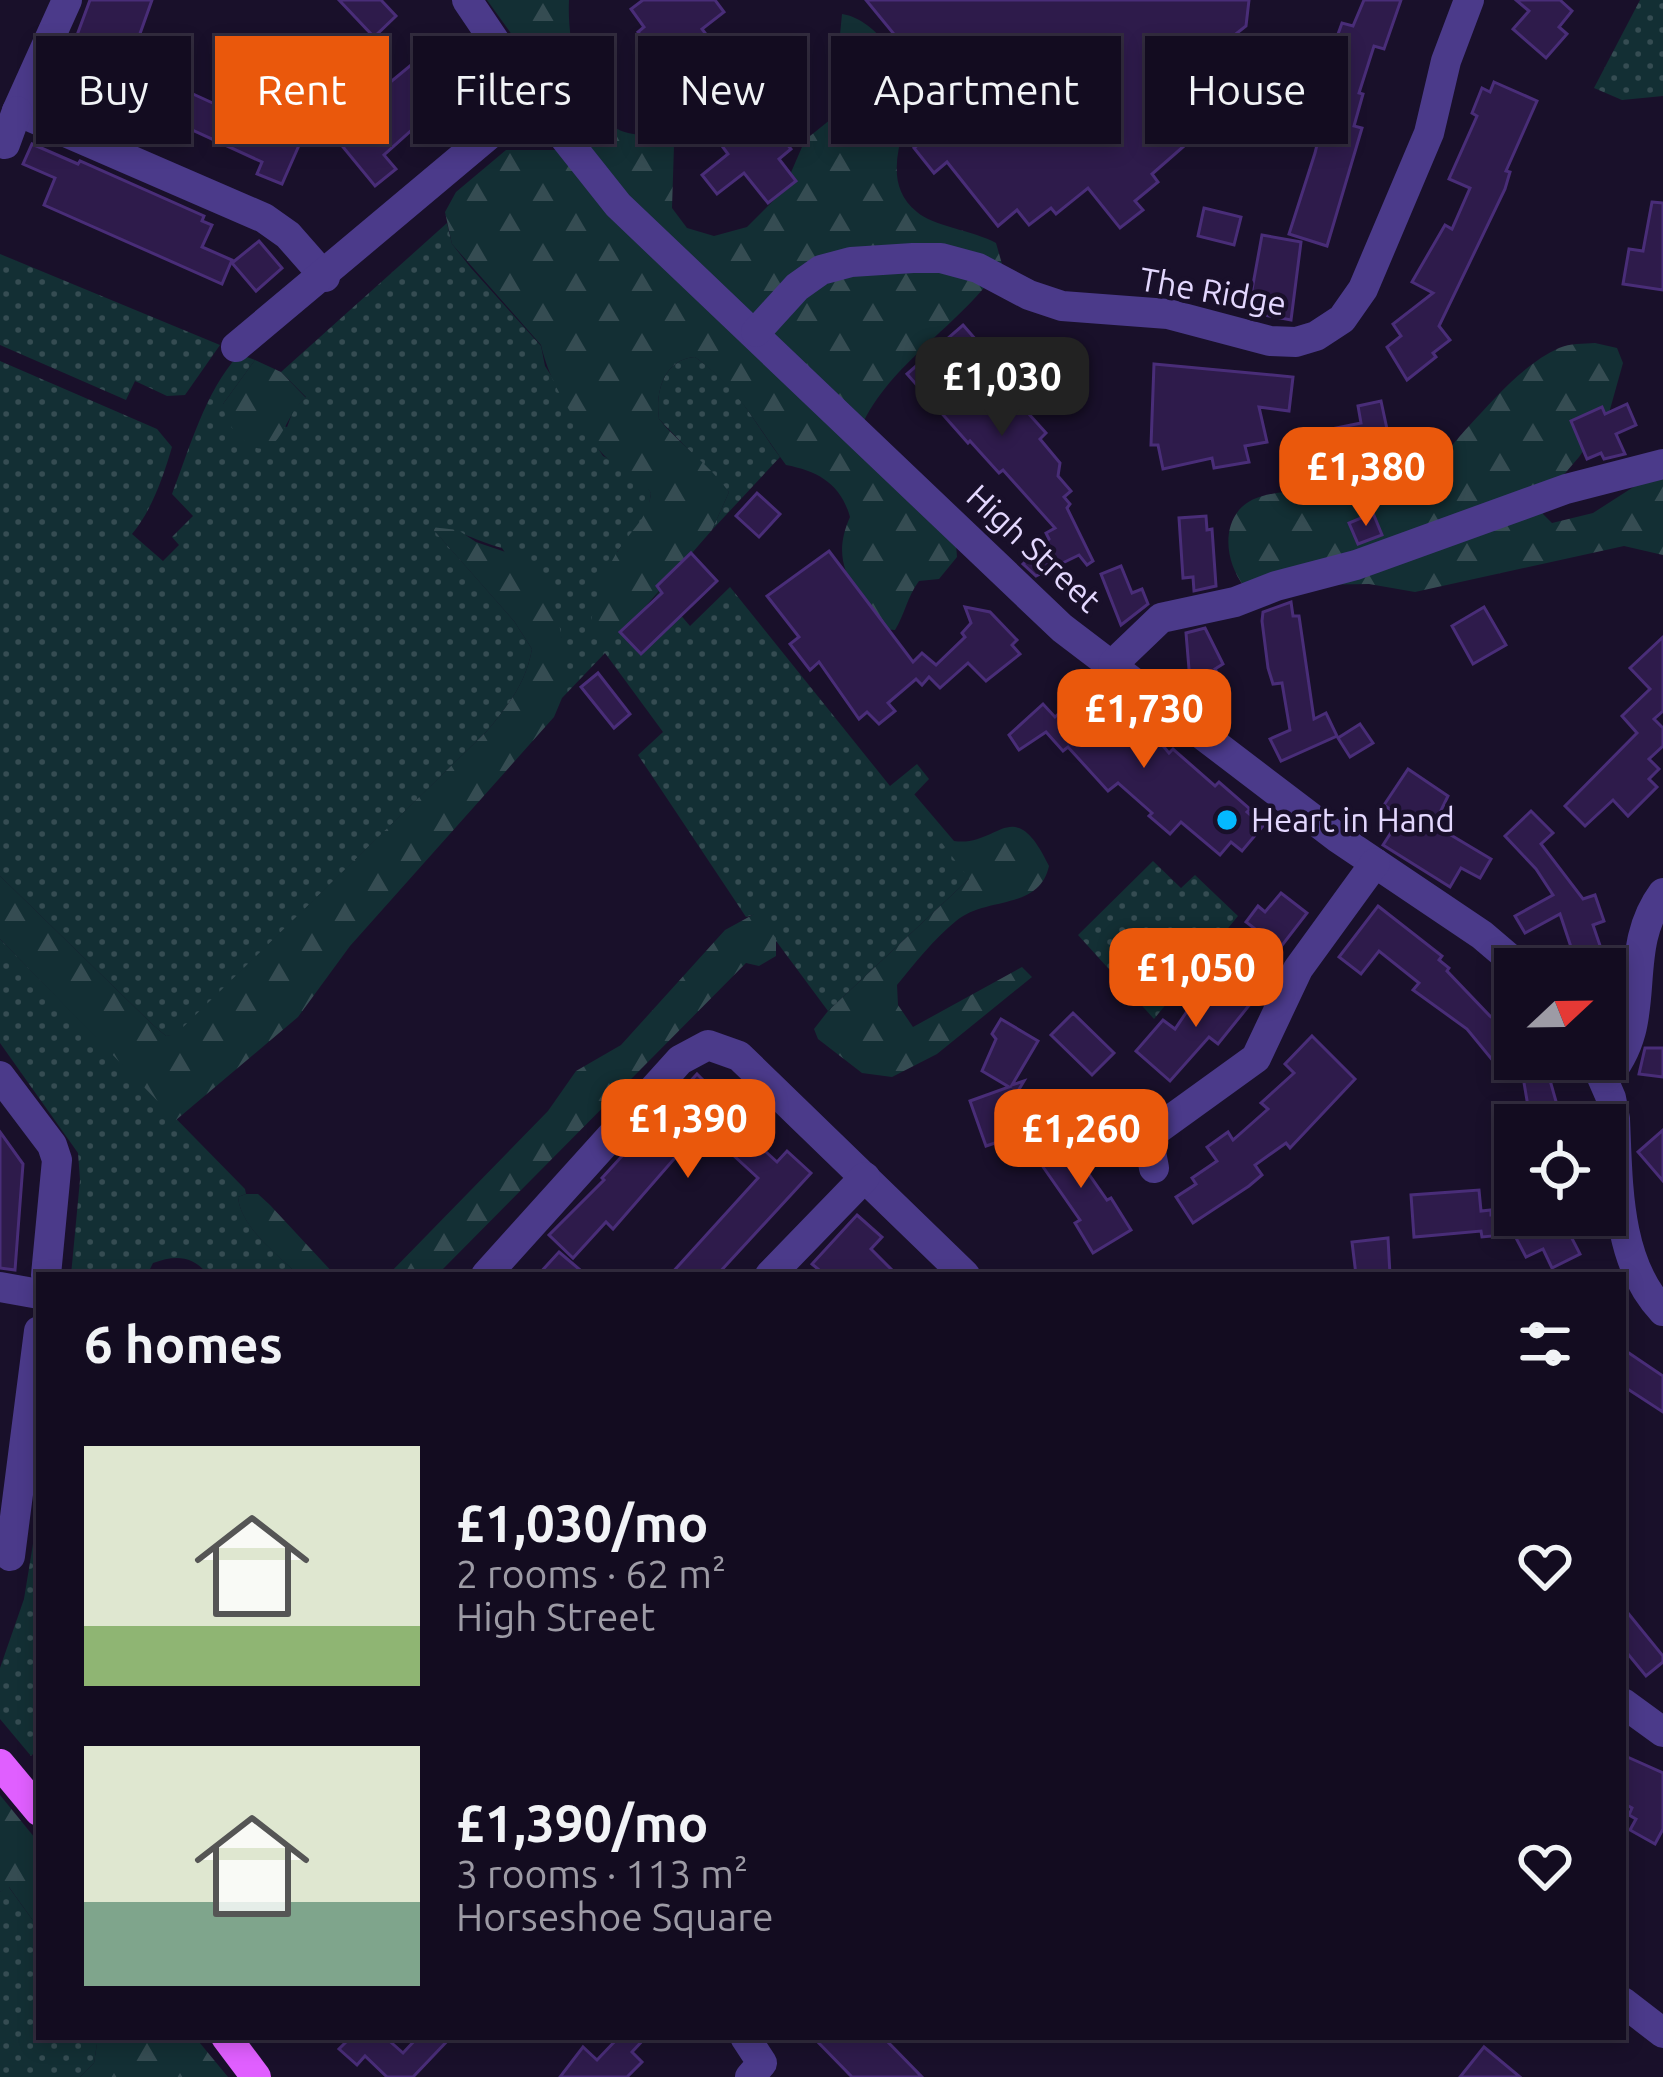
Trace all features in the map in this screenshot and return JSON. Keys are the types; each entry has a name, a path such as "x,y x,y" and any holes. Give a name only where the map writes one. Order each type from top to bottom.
{"main road":[{"path":"0,1764 36,1807"},
{"path":"228,2040 256,2077"}],"street":[{"path":"5,144 67,0"},
{"name":"High Street","path":"467,0 491,36"},
{"name":"The Ridge","path":"756,332 797,287 821,270 851,262 913,258 978,268 1062,306 1168,314 1270,341 1296,342 1316,336 1342,319 1363,289 1430,133 1446,61 1468,0"},
{"path":"17,111 264,218 288,235 325,277"},
{"path":"236,347 480,144"},
{"name":"High Street","path":"570,144 618,205 684,271 756,332 1062,628 1375,863 1498,948"},
{"path":"1113,664 1161,618 1234,602 1356,565 1566,489 1663,464"},
{"path":"1154,1168 1136,1129 1256,1058 1289,983 1375,863"},
{"path":"1626,1051 1632,1035 1642,928 1663,893"},
{"path":"489,1272 680,1060 708,1045 739,1056 962,1272"},
{"path":"0,1076 52,1145 57,1160 46,1272"},
{"path":"1603,1080 1615,1119 1629,1274 1663,1311"},
{"path":"773,1272 865,1177"},
{"path":"0,1288 36,1294"},
{"path":"10,1556 36,1354"},
{"path":"1626,1705 1663,1732"},
{"path":"1626,1988 1663,2033"}],"green space":[{"path":"487,0 569,0 571,36 513,36"},
{"path":"1640,0 1663,0 1663,96 1622,100 1594,88"},
{"path":"842,14 856,18 879,36 840,36"},
{"path":"831,119 831,144 901,144 898,181 917,212 996,243 1002,264 886,387 858,435 956,544 957,557 939,579 919,581 895,630 883,629 848,577 842,550 850,517 841,496 818,475 786,465 735,394 695,357 669,370 659,398 659,419 729,492 712,530 619,637 609,642 589,638 603,580 643,516 651,493 591,441 557,388 541,345 452,244 445,212 456,192 506,150 558,150 562,144 614,144 614,127 638,135 638,144 674,145 672,208 687,228 714,236 747,227 783,191 807,138"},
{"path":"447,223 452,244 541,346 545,366 603,456 639,474 651,493 648,512 617,552 646,608 660,591 690,626 730,587 890,786 917,764 929,779 910,799 970,878 828,1011 756,914 746,917 638,755 663,732 605,653 562,698 562,638 502,548 450,530 433,529 514,621 532,649 521,683 487,731 176,1035 166,1036 152,1024 0,876 0,361 157,429 172,447 151,504 132,534 163,561 179,545 172,537 193,516 172,494 192,439 207,403 239,354 255,360 223,404 287,427 294,408 306,397 281,372"},
{"path":"0,254 220,345 185,395 167,396 135,381 126,400 0,345"},
{"path":"1595,343 1617,348 1623,363 1609,413 1555,485 1543,514 1552,523 1593,513 1663,468 1663,555 1624,546 1415,592 1369,584 1244,586 1238,578 1229,549 1230,528 1239,510 1252,500 1293,491 1367,490 1409,482 1434,464 1499,393 1534,363 1563,346"},
{"path":"695,357 733,392 780,457 712,530 729,492 659,419 659,398 669,370"},
{"path":"255,360 281,372 306,398 272,445 264,449 237,434 223,404"},
{"path":"431,527 458,530 476,542 532,561 550,582 562,638 562,698 554,717 350,946 298,1017 176,1120 0,939 0,876 152,1024 166,1036 176,1034 487,731 521,683 532,649 514,621"},
{"path":"914,794 954,841 1015,827 1025,831 1049,866 1043,880 1023,897 968,913 948,928 897,985 898,1005 913,1027 1022,967 1032,977 937,1054 892,1077 862,1073 818,1039 814,1029 969,879 909,799"},
{"path":"1153,861 1181,888 1195,875 1238,916 1154,1019 1078,935"},
{"path":"756,913 776,938 776,956 759,966 746,963 440,1272 391,1272 548,1111 576,1071 621,1045 725,930"},
{"path":"0,939 245,1189 246,1194 238,1197 246,1219 295,1272 205,1272 190,1260 176,1258 153,1263 148,1272 71,1272 78,1153 0,1043"},
{"path":"258,1194 332,1272 295,1272 261,1240 238,1197"},
{"path":"36,1525 36,1751 31,1756 0,1719 0,1668 24,1599"},
{"path":"0,1795 36,1839 36,1925 9,1887 0,1892"},
{"path":"8,1886 36,1925 36,2040 98,2040 94,2063 80,2077 0,2077 0,1892"},
{"path":"98,2040 197,2040 228,2077 80,2077 94,2063"}],"building":[{"path":"90,0 152,0 139,36 77,36"},
{"path":"339,0 381,0 396,16 373,36"},
{"path":"643,0 715,0 724,12 702,29 707,36 641,36 638,32 644,27 631,9"},
{"path":"866,0 1249,0 1246,26 1233,36 1145,36 1145,144 1186,144 1152,174 1158,182 1135,201 1143,210 1120,228 1088,188 1056,214 1051,208 1029,225 1017,210 998,226 947,162 934,173 914,148 919,144 1121,144 1121,36 896,36"},
{"path":"1364,0 1401,0 1384,49 1374,46 1359,93 1363,94 1354,126 1362,128 1327,246 1289,234 1317,144 1348,144 1348,36 1337,36 1342,23 1353,26"},
{"path":"1516,0 1560,0 1572,11 1559,27 1567,34 1546,58 1513,29 1529,11"},
{"path":"413,63 413,129 384,155 396,169 375,186 343,147 389,144 389,83"},
{"path":"1494,82 1537,101 1506,171 1510,172 1505,189 1439,326 1450,340 1407,380 1387,347 1401,336 1393,324 1433,293 1412,282 1445,225 1452,229 1470,188 1449,179 1477,116 1472,113 1482,88 1490,92"},
{"path":"191,93 215,104 215,141 192,130"},
{"path":"32,144 204,216 202,221 212,225 202,247 232,260 222,284 44,205 55,178 23,164"},
{"path":"223,144 300,144 282,184 257,174 262,162"},
{"path":"721,144 787,144 791,149 779,159 796,181 768,203 744,173 717,194 702,175 728,154"},
{"path":"1652,202 1663,203 1663,290 1623,284 1629,249 1643,251"},
{"path":"1204,208 1241,217 1234,245 1198,236"},
{"path":"1262,235 1301,242 1291,320 1248,312"},
{"path":"259,241 282,268 256,291 232,263"},
{"path":"963,325 990,356 978,367 1013,407 1018,402 1046,433 1040,439 1060,463 1058,476 1071,491 1064,497 1093,561 1087,565 1079,555 1036,576 1023,564 1055,528 1003,470 999,473 968,443 907,374"},
{"path":"1154,364 1293,377 1289,411 1259,407 1267,442 1245,446 1249,462 1214,468 1212,458 1163,469 1158,445 1151,445"},
{"path":"1381,401 1393,457 1330,470 1322,431 1361,423 1358,406"},
{"path":"1627,404 1636,425 1616,434 1625,454 1604,459 1601,453 1587,459 1571,421 1602,407 1605,414"},
{"path":"757,493 780,514 759,537 736,516"},
{"path":"1373,513 1382,535 1358,544 1349,523"},
{"path":"1206,516 1207,530 1212,529 1216,586 1194,591 1193,577 1183,578 1179,518"},
{"path":"829,551 913,662 922,653 936,665 965,637 962,633 971,623 965,607 990,612 1017,640 1012,645 1020,654 986,681 968,663 940,688 929,677 922,685 916,679 888,703 895,711 879,724 867,712 859,719 819,662 810,670 790,644 799,637 767,596"},
{"path":"691,553 717,581 641,654 620,632 662,593 657,586"},
{"path":"1121,566 1132,593 1142,589 1148,604 1121,625 1101,574"},
{"path":"1291,602 1293,616 1299,616 1314,719 1326,713 1337,736 1281,761 1270,739 1290,730 1282,683 1273,684 1268,668 1262,621 1263,612"},
{"path":"1484,607 1506,645 1473,664 1452,626"},
{"path":"1205,628 1223,664 1215,669 1219,676 1198,687 1189,669 1186,633"},
{"path":"1663,637 1663,711 1654,719 1663,728 1663,746 1649,759 1659,769 1649,779 1657,787 1628,816 1613,800 1585,826 1565,806 1637,733 1622,716 1650,689 1630,668"},
{"path":"598,673 630,714 614,728 581,687"},
{"path":"1089,686 1136,738 1148,728 1169,753 1173,749 1250,809 1247,812 1263,826 1242,851 1231,842 1220,855 1181,822 1170,834 1118,783 1108,791 1068,747 1063,751 1046,732 1019,750 1009,735 1043,704 1055,717"},
{"path":"1360,724 1373,743 1350,757 1338,738"},
{"path":"1408,769 1448,796 1434,825 1491,859 1480,878 1461,868 1450,887 1383,845 1401,817 1384,805"},
{"path":"1531,811 1553,833 1541,844 1583,899 1595,895 1604,921 1593,925 1601,948 1571,948 1560,914 1525,933 1515,916 1553,895 1505,836"},
{"path":"1281,893 1307,913 1280,948 1246,922 1258,906 1265,912"},
{"path":"1378,906 1442,956 1439,960 1447,971 1494,1019 1494,1062 1467,1029 1413,990 1419,983 1379,951 1361,974 1339,957"},
{"path":"1242,979 1259,993 1218,1044 1209,1037 1170,1081 1136,1051 1163,1020 1175,1029 1194,1001 1205,1010 1226,984 1233,990"},
{"path":"1073,1013 1114,1053 1092,1075 1051,1035"},
{"path":"1001,1019 1038,1041 1012,1085 1024,1081 1012,1101 1025,1138 997,1149 995,1143 986,1146 970,1101 1009,1087 982,1071"},
{"path":"1312,1036 1355,1079 1290,1148 1286,1143 1255,1165 1262,1175 1193,1223 1176,1197 1196,1184 1192,1178 1217,1161 1207,1147 1228,1132 1233,1140 1268,1109 1261,1103 1294,1073 1285,1064"},
{"path":"1645,1048 1663,1048 1663,1077 1639,1074"},
{"path":"697,1074 725,1102 718,1108 777,1162 787,1151 811,1173 720,1272 673,1272 758,1178 708,1132 693,1149 687,1144 613,1229 606,1222 573,1258 549,1235"},
{"path":"1524,1080 1550,1080 1557,1104 1528,1104"},
{"path":"1071,1126 1082,1143 1072,1150 1131,1230 1093,1253 1075,1223 1080,1220 1032,1151"},
{"path":"1663,1130 1663,1181 1638,1152"},
{"path":"0,1132 23,1164 15,1270 0,1268"},
{"path":"1479,1190 1481,1211 1491,1210 1494,1215 1494,1236 1482,1237 1481,1231 1414,1237 1411,1195"},
{"path":"857,1215 882,1237 871,1249 894,1272 821,1272 812,1264"},
{"path":"1515,1236 1571,1236 1580,1254 1552,1268 1543,1249 1526,1257"},
{"path":"1388,1238 1390,1272 1356,1272 1352,1242"},
{"path":"559,1252 582,1272 541,1272"},
{"path":"1626,1351 1663,1376 1663,1412 1626,1388"},
{"path":"1626,1611 1663,1656 1663,1662 1646,1676 1626,1652"},
{"path":"1626,1756 1663,1773 1663,1829 1655,1844 1630,1830 1636,1819 1629,1815 1632,1808 1626,1805"},
{"path":"348,2040 388,2040 403,2053 415,2040 448,2040 413,2077 387,2077 365,2056 357,2065 339,2049"},
{"path":"616,2040 643,2040 632,2052 642,2062 627,2077 560,2077 583,2047 597,2060"},
{"path":"816,2040 886,2040 922,2077 852,2077"},
{"path":"1484,2047 1520,2077 1460,2077"}],"place":[{"name":"Heart in Hand","path":"1227,820"}]}
